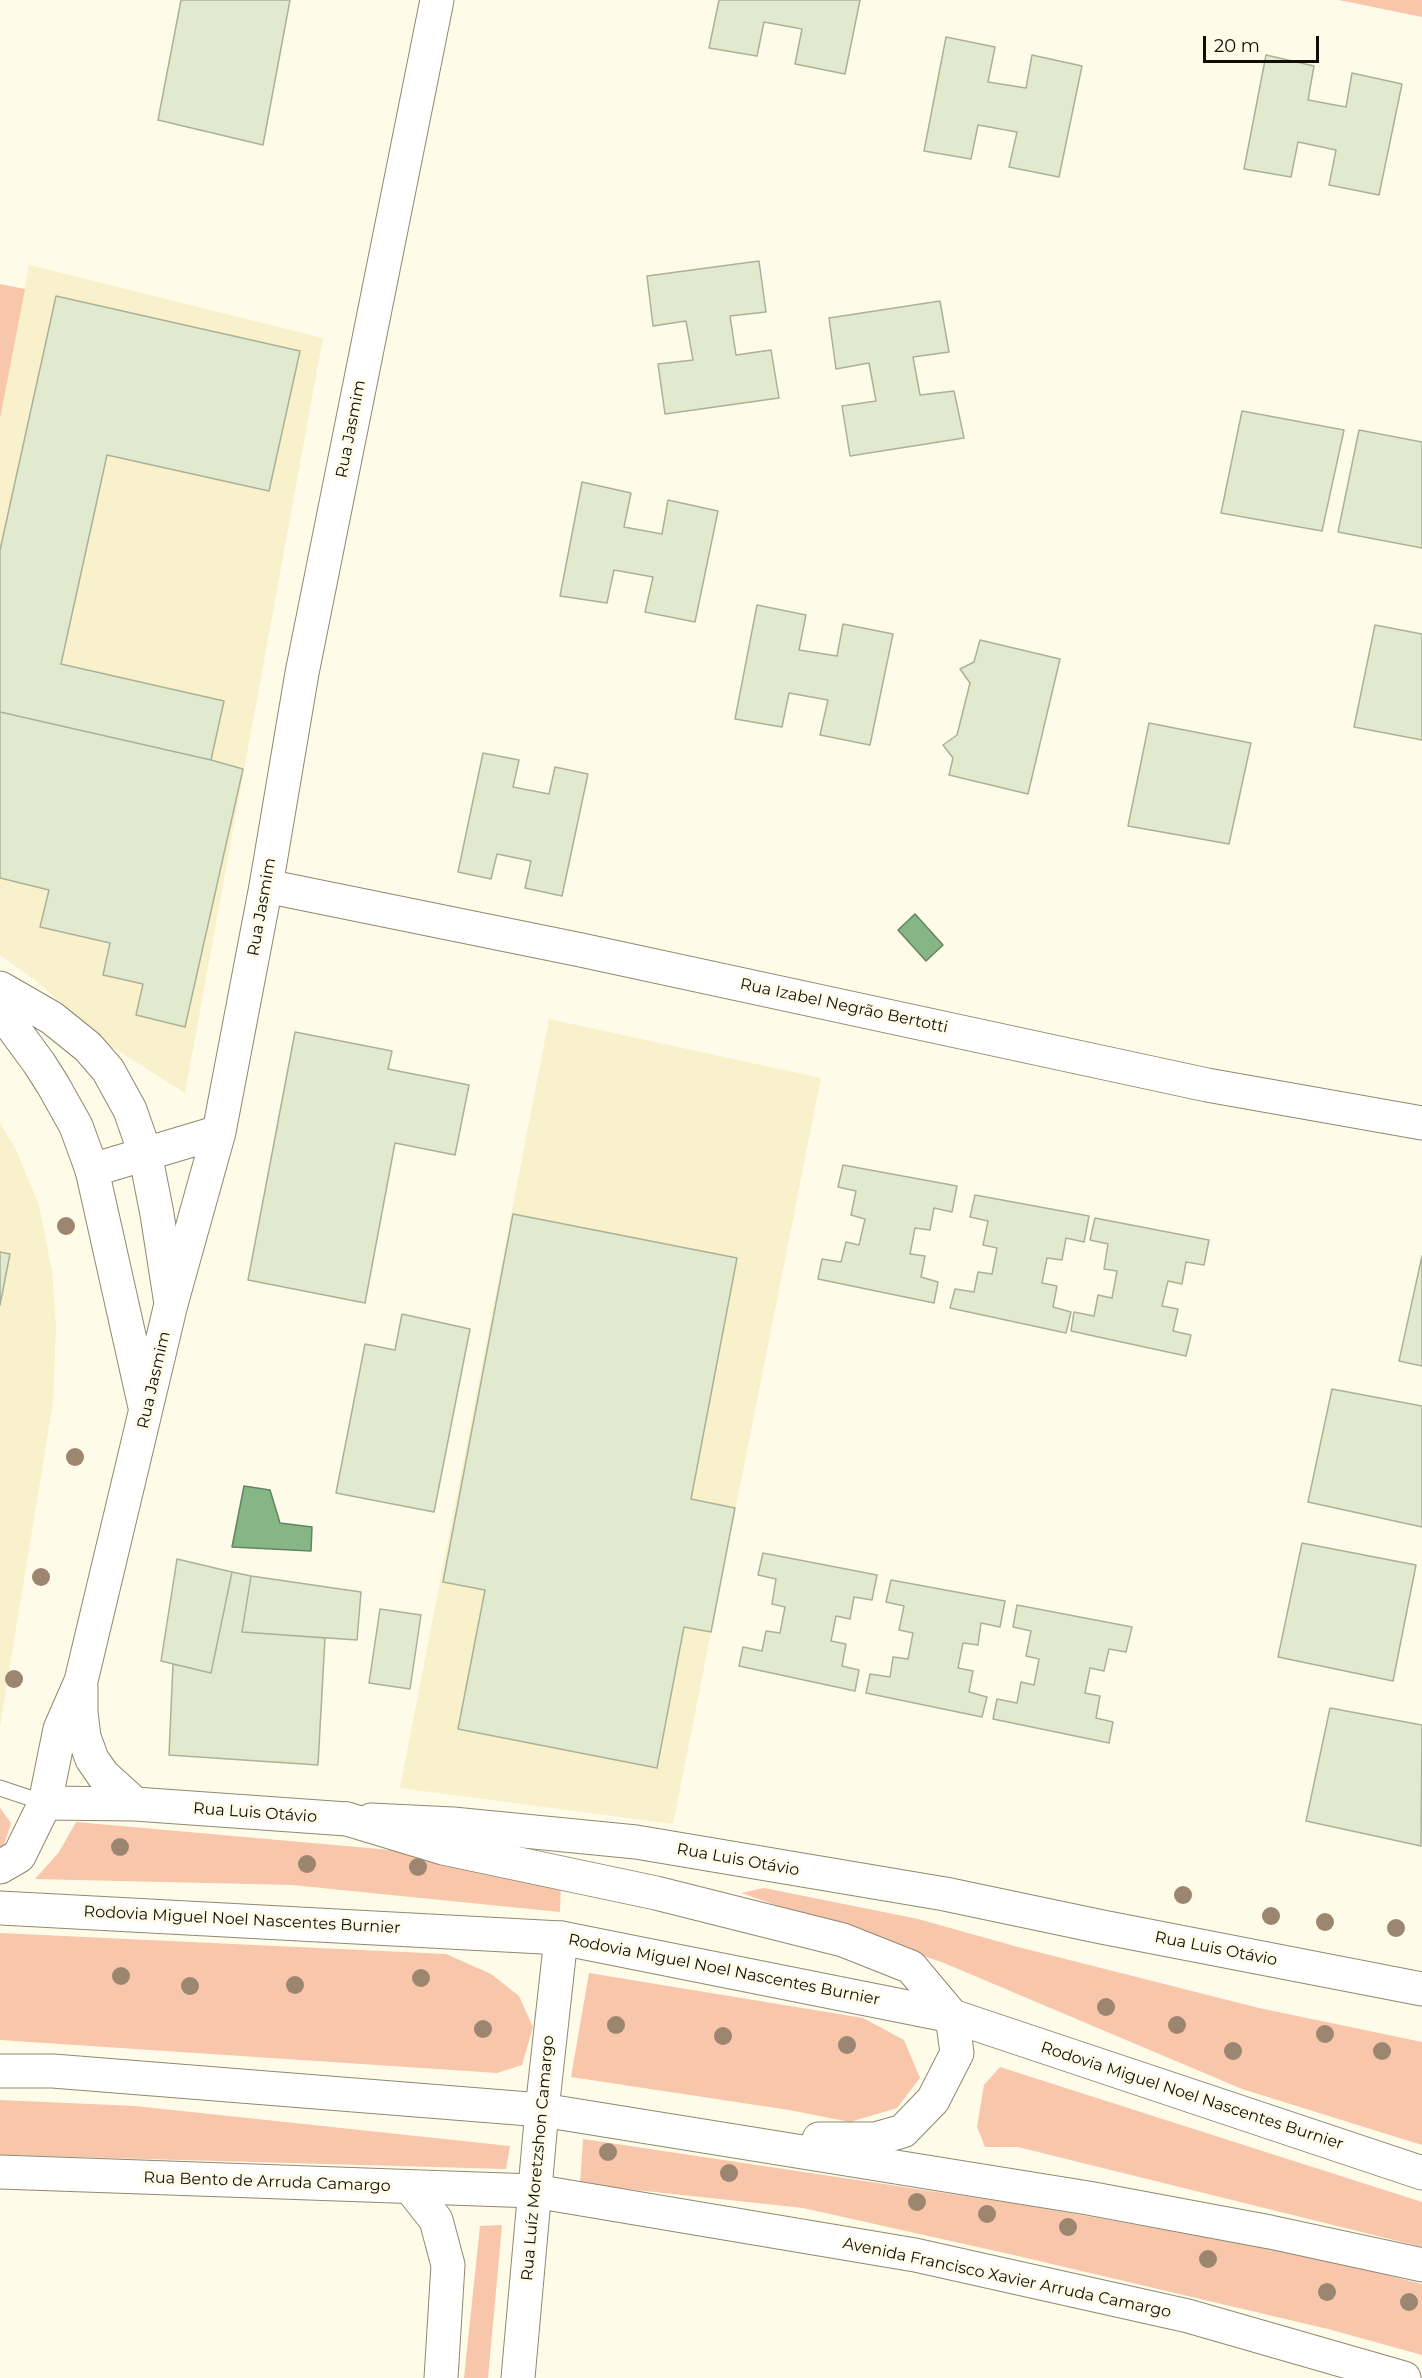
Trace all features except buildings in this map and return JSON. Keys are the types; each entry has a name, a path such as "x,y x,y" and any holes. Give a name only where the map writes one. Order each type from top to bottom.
{"main road":[{"name":"Rua Jasmim","path":"0,1868 19,1856 45,1803 60,1729 81,1681 147,1414 171,1304 219,1132 266,886 302,673 437,0"},
{"name":"Rua Izabel Negrão Bertotti","path":"266,886 616,958 1207,1085 1422,1123"},
{"path":"0,988 52,1018 88,1047 108,1070 130,1110 145,1153 158,1214 171,1304"},
{"path":"0,1010 39,1063 76,1126 92,1170 147,1414"},
{"path":"92,1170 219,1132"},
{"path":"81,1681 83,1729 92,1759 103,1775 135,1804"},
{"name":"Rua Luis Otávio","path":"45,1803 135,1804 453,1824 636,1842 945,1893 1102,1927 1422,1989"},
{"path":"347,1819 443,1848 656,1893 843,1940 911,1967 952,2016 957,2053 933,2100 903,2131 875,2139 682,2133"},
{"name":"Rodovia Miguel Noel Nascentes Burnier","path":"0,1908 561,1938 952,2016 1422,2173"},
{"name":"Rua Luíz Moretzshon Camargo","path":"518,2378 534,2191 561,1938"},
{"path":"0,2071 53,2071 542,2110 1088,2198 1270,2232 1422,2265"},
{"name":"Rua Bento de Arruda Camargo","path":"0,2172 534,2191"},
{"path":"410,2187 436,2220 448,2265 441,2378"},
{"name":"Avenida Francisco Xavier Arruda Camargo","path":"534,2191 915,2255 1188,2316 1404,2378"}],"lane":[{"path":"0,1788 45,1803"}],"shaded area":[{"path":"1339,0 1422,0 1422,17"},
{"path":"29,265 323,338 185,1093 109,1045 35,980 0,955 0,419"},
{"path":"0,284 25,289 0,419"},
{"path":"915,914 943,945 926,961 898,930"},
{"path":"549,1019 821,1078 673,1824 400,1788"},
{"path":"0,1123 16,1150 39,1205 52,1271 56,1327 53,1402 0,1727"},
{"path":"244,1486 270,1490 280,1523 312,1527 311,1551 232,1547"},
{"path":"0,1808 11,1823 3,1848 0,1849"},
{"path":"76,1822 413,1852 561,1883 560,1912 292,1885 35,1879 59,1852"},
{"path":"764,1888 918,1919 1018,1947 1259,2008 1422,2042 1422,2145 1242,2089 944,1963 741,1893"},
{"path":"0,1933 446,1954 491,1974 519,1996 533,2027 522,2065 497,2073 0,2040"},
{"path":"589,1973 863,2018 904,2040 920,2078 897,2108 850,2122 789,2110 571,2077"},
{"path":"1000,2067 1422,2202 1422,2247 1018,2147 985,2147 977,2127 984,2085"},
{"path":"0,2100 135,2106 510,2146 506,2169 0,2155"},
{"path":"583,2139 1031,2206 1316,2257 1422,2284 1422,2355 1328,2329 803,2208 580,2184"},
{"path":"502,2225 488,2378 464,2378 480,2226"}]}
